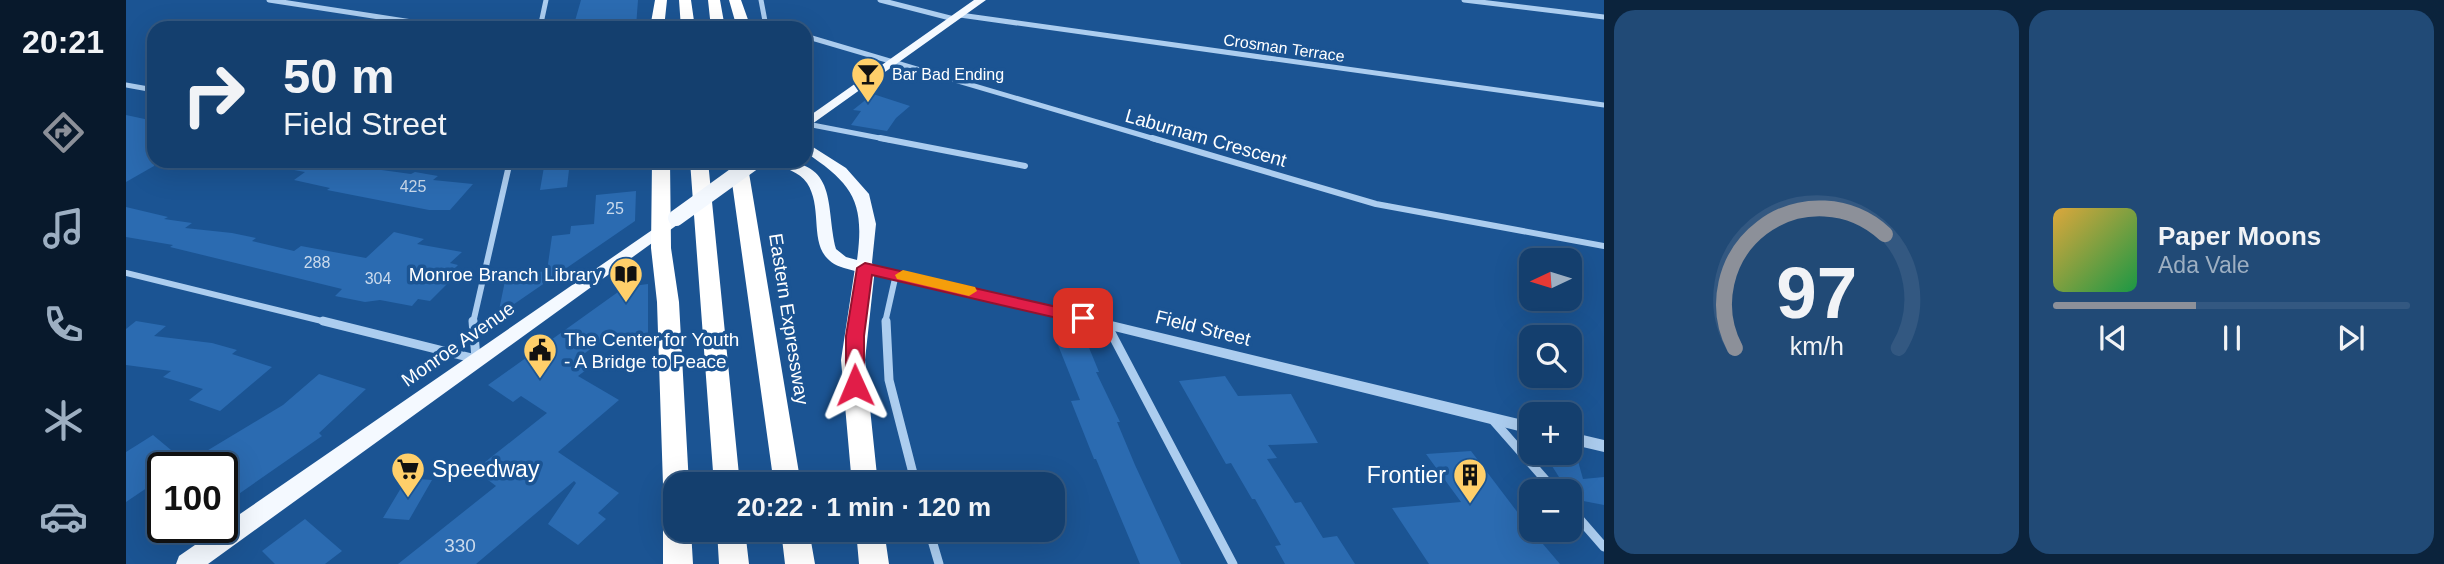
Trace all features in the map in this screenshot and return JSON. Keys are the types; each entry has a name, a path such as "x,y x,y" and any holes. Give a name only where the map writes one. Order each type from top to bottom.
{"highway":[{"path":"658,21 661,0"},
{"path":"685,0 687,21"},
{"path":"714,0 717,21"},
{"path":"736,0 742,21"},
{"path":"662,168 669,223 662,259 670,323 676,472"},
{"path":"700,168 726,472"},
{"name":"Eastern Expressway","path":"739,168 786,472"},
{"path":"864,472 853,360 865,268"},
{"path":"677,542 678,564"},
{"path":"732,542 734,564"},
{"path":"797,542 800,564"},
{"path":"871,542 873,564"}],"main road":[{"path":"812,120 981,0"},
{"path":"802,168 817,186 829,252 840,261 865,268 870,224 863,197 845,173 812,151"},
{"name":"Monroe Avenue","path":"188,564 745,168"}],"street":[{"path":"270,0 406,21"},
{"path":"542,21 546,0"},
{"path":"761,0 765,21"},
{"name":"Crosman Terrace","path":"880,0 957,17 1604,106"},
{"path":"1464,0 1604,17"},
{"name":"Laburnam Crescent","path":"812,39 1376,204 1604,246"},
{"path":"126,85 147,89"},
{"path":"812,125 1025,166"},
{"path":"126,273 476,359 472,327 508,168"},
{"name":"Field Street","path":"865,268 1519,425"},
{"path":"896,274 889,300 887,370 892,402 912,472"},
{"path":"1107,325 1233,564"},
{"path":"1492,419 1545,479"},
{"path":"1582,441 1604,446"},
{"path":"1582,522 1604,547"},
{"path":"933,542 939,564"}],"building":[{"path":"581,0 638,0 636,21 575,21"},
{"path":"873,94 910,106 896,118 887,131 851,125 861,111 853,110"},
{"path":"126,115 147,120 147,168 150,168 126,182"},
{"path":"283,168 367,168 411,174 415,172 438,176 433,180 473,184 450,210 429,210 327,190 330,188 294,180 305,172"},
{"path":"544,168 569,168 567,187 540,190"},
{"path":"636,191 635,221 498,315 506,276 547,271 552,236 570,234 571,226 594,224 596,195"},
{"path":"126,207 168,217 164,219 192,223 185,228 256,238 252,241 294,251 301,246 366,258 394,232 424,239 417,244 462,252 450,263 458,265 446,277 452,279 430,301 418,299 412,306 380,300 365,302 335,296 342,289 170,247 173,245 126,237"},
{"path":"648,284 648,342 625,345 608,336 577,359 590,367 578,376 619,400 558,452 619,493 598,513 606,519 578,545 548,524 576,483 574,481 476,564 398,564 496,486 475,470 547,413 521,396 513,402 488,385 625,287"},
{"path":"136,321 166,326 154,336 212,343 237,350 232,354 272,367 220,411 189,400 203,389 163,377 171,371 126,365 126,329"},
{"path":"1085,338 1099,372 1096,372 1120,422 1117,422 1135,465 1181,564 1140,564 1094,459 1071,401 1080,400 1056,340"},
{"path":"319,374 366,389 319,433 322,436 238,495 238,452 205,452 283,405"},
{"path":"1225,376 1238,396 1291,394 1318,443 1268,445 1277,458 1267,459 1295,503 1301,502 1323,538 1337,536 1355,564 1285,564 1275,546 1281,545 1255,499 1252,499 1231,463 1226,464 1179,381"},
{"path":"153,435 171,450 147,452 147,488 126,502 126,452"},
{"name":"Frontier","path":"1471,451 1519,514 1519,542 1541,542 1560,564 1429,564 1392,508 1461,502 1426,454"},
{"path":"1551,465 1579,465 1583,479 1604,477 1604,505 1582,501 1582,479 1560,479"},
{"name":"Speedway","path":"407,478 432,480 409,520 383,518"},
{"path":"305,519 342,551 325,564 275,564 262,551"}],"slow traffic":[{"path":"903,275 969,291"}],"place":[{"name":"Bar Bad Ending","path":"868,104"},
{"name":"Monroe Branch Library","path":"626,304"},
{"name":"The Center for Youth - A Bridge to Peace","path":"540,380"},
{"name":"Speedway","path":"408,499"},
{"name":"Frontier","path":"1470,505"}],"route":[{"path":"855,385 855,336 865,268 1083,318"}]}
